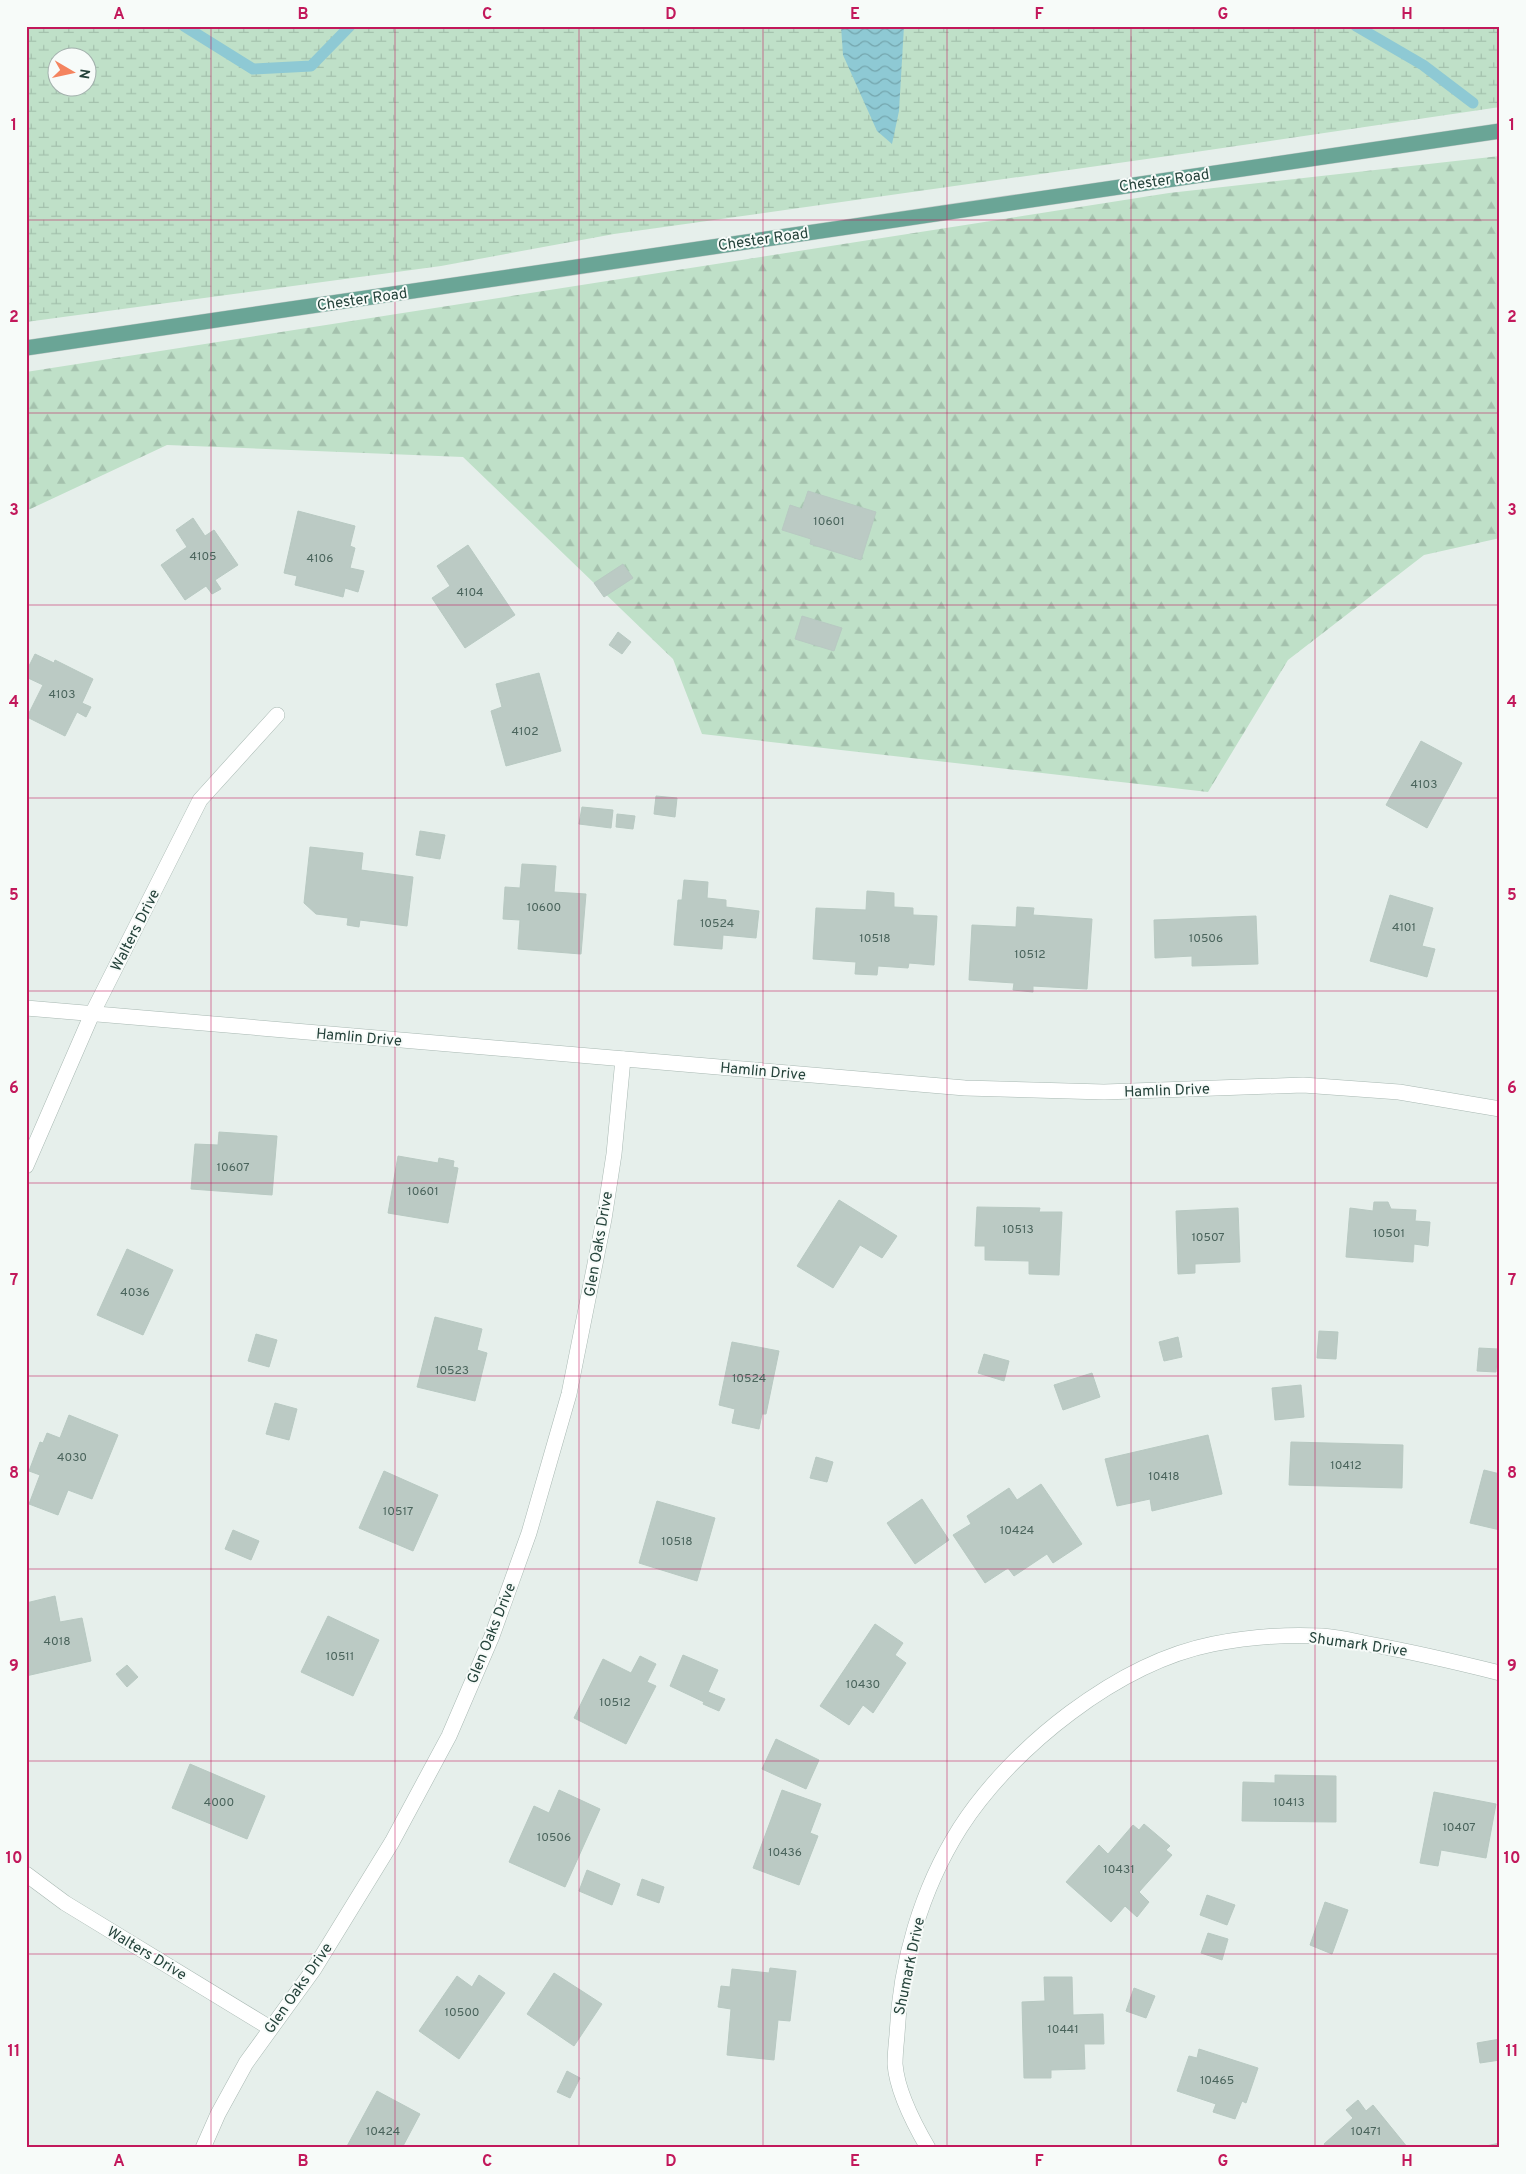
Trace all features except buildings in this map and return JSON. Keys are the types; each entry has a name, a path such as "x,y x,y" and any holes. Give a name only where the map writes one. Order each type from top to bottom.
{"main road":[{"name":"Chester Road","path":"26,348 1500,131"}],"street":[{"name":"Walters Drive","path":"26,1166 92,1014 200,800 277,715"},
{"name":"Hamlin Drive","path":"26,1008 965,1088 1104,1092 1303,1085 1399,1092 1500,1109"},
{"name":"Glen Oaks Drive","path":"203,2148 222,2105 246,2064 314,1969 392,1842 449,1736 496,1626 529,1533 569,1394 604,1218 614,1154 623,1059"},
{"name":"Shumark Drive","path":"928,2148 908,2113 895,2066 898,2003 914,1929 936,1871 961,1827 1002,1774 1052,1727 1107,1687 1158,1662 1212,1644 1268,1636 1324,1636 1423,1653 1500,1673"},
{"name":"Walters Drive","path":"26,1874 65,1903 270,2028"}],"green space":[{"path":"26,26 1500,26 1500,107 614,234 441,266 26,322"},
{"path":"1500,156 1500,538 1424,555 1288,660 1208,792 702,734 673,659 463,457 167,445 26,511 26,372 1169,193"}],"water":[{"path":"841,26 904,26 899,111 892,144 877,131 843,55"}],"waterway":[{"path":"184,26 253,69 311,66 350,26"},
{"path":"1356,26 1423,65 1473,103"}]}
